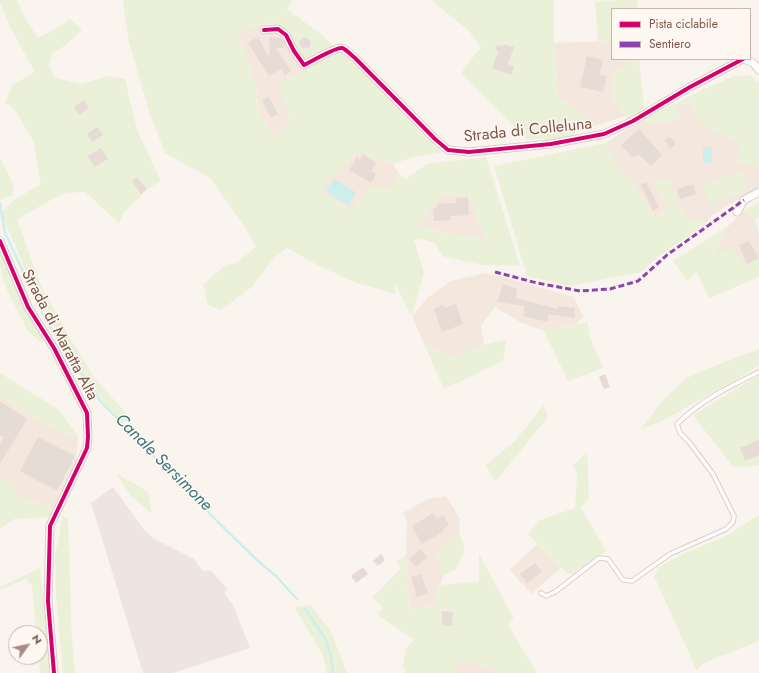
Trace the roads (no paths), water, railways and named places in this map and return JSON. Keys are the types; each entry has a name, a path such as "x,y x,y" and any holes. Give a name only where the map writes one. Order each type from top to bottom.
{"street":[{"name":"Strada di Colleluna","path":"264,30 278,29 286,36 304,65 335,48 343,48 448,150 469,152 551,144 604,134 634,120 690,87 741,60"},
{"name":"Strada di Colleluna","path":"746,60 753,63 759,70"},
{"path":"737,212 744,200 759,192"},
{"name":"Strada di Maratta Alta","path":"0,241 28,307 54,348 87,413 87,448 50,526 48,601 54,673"}],"lane":[{"path":"541,592 546,596 555,592 599,558 608,559 623,580 632,581 670,554 726,528 733,522 734,516 713,474 689,442 680,433 677,424 688,413 704,401 759,372"}],"water":[{"path":"703,147 711,147 712,162 703,163"},
{"path":"334,179 356,192 349,206 326,191"}],"waterway":[{"name":"Canale Sersimone","path":"0,204 5,233 48,324 101,402 221,525 277,577 297,599"},
{"name":"Canale Sersimone","path":"305,609 325,638 331,656 333,673"}]}
